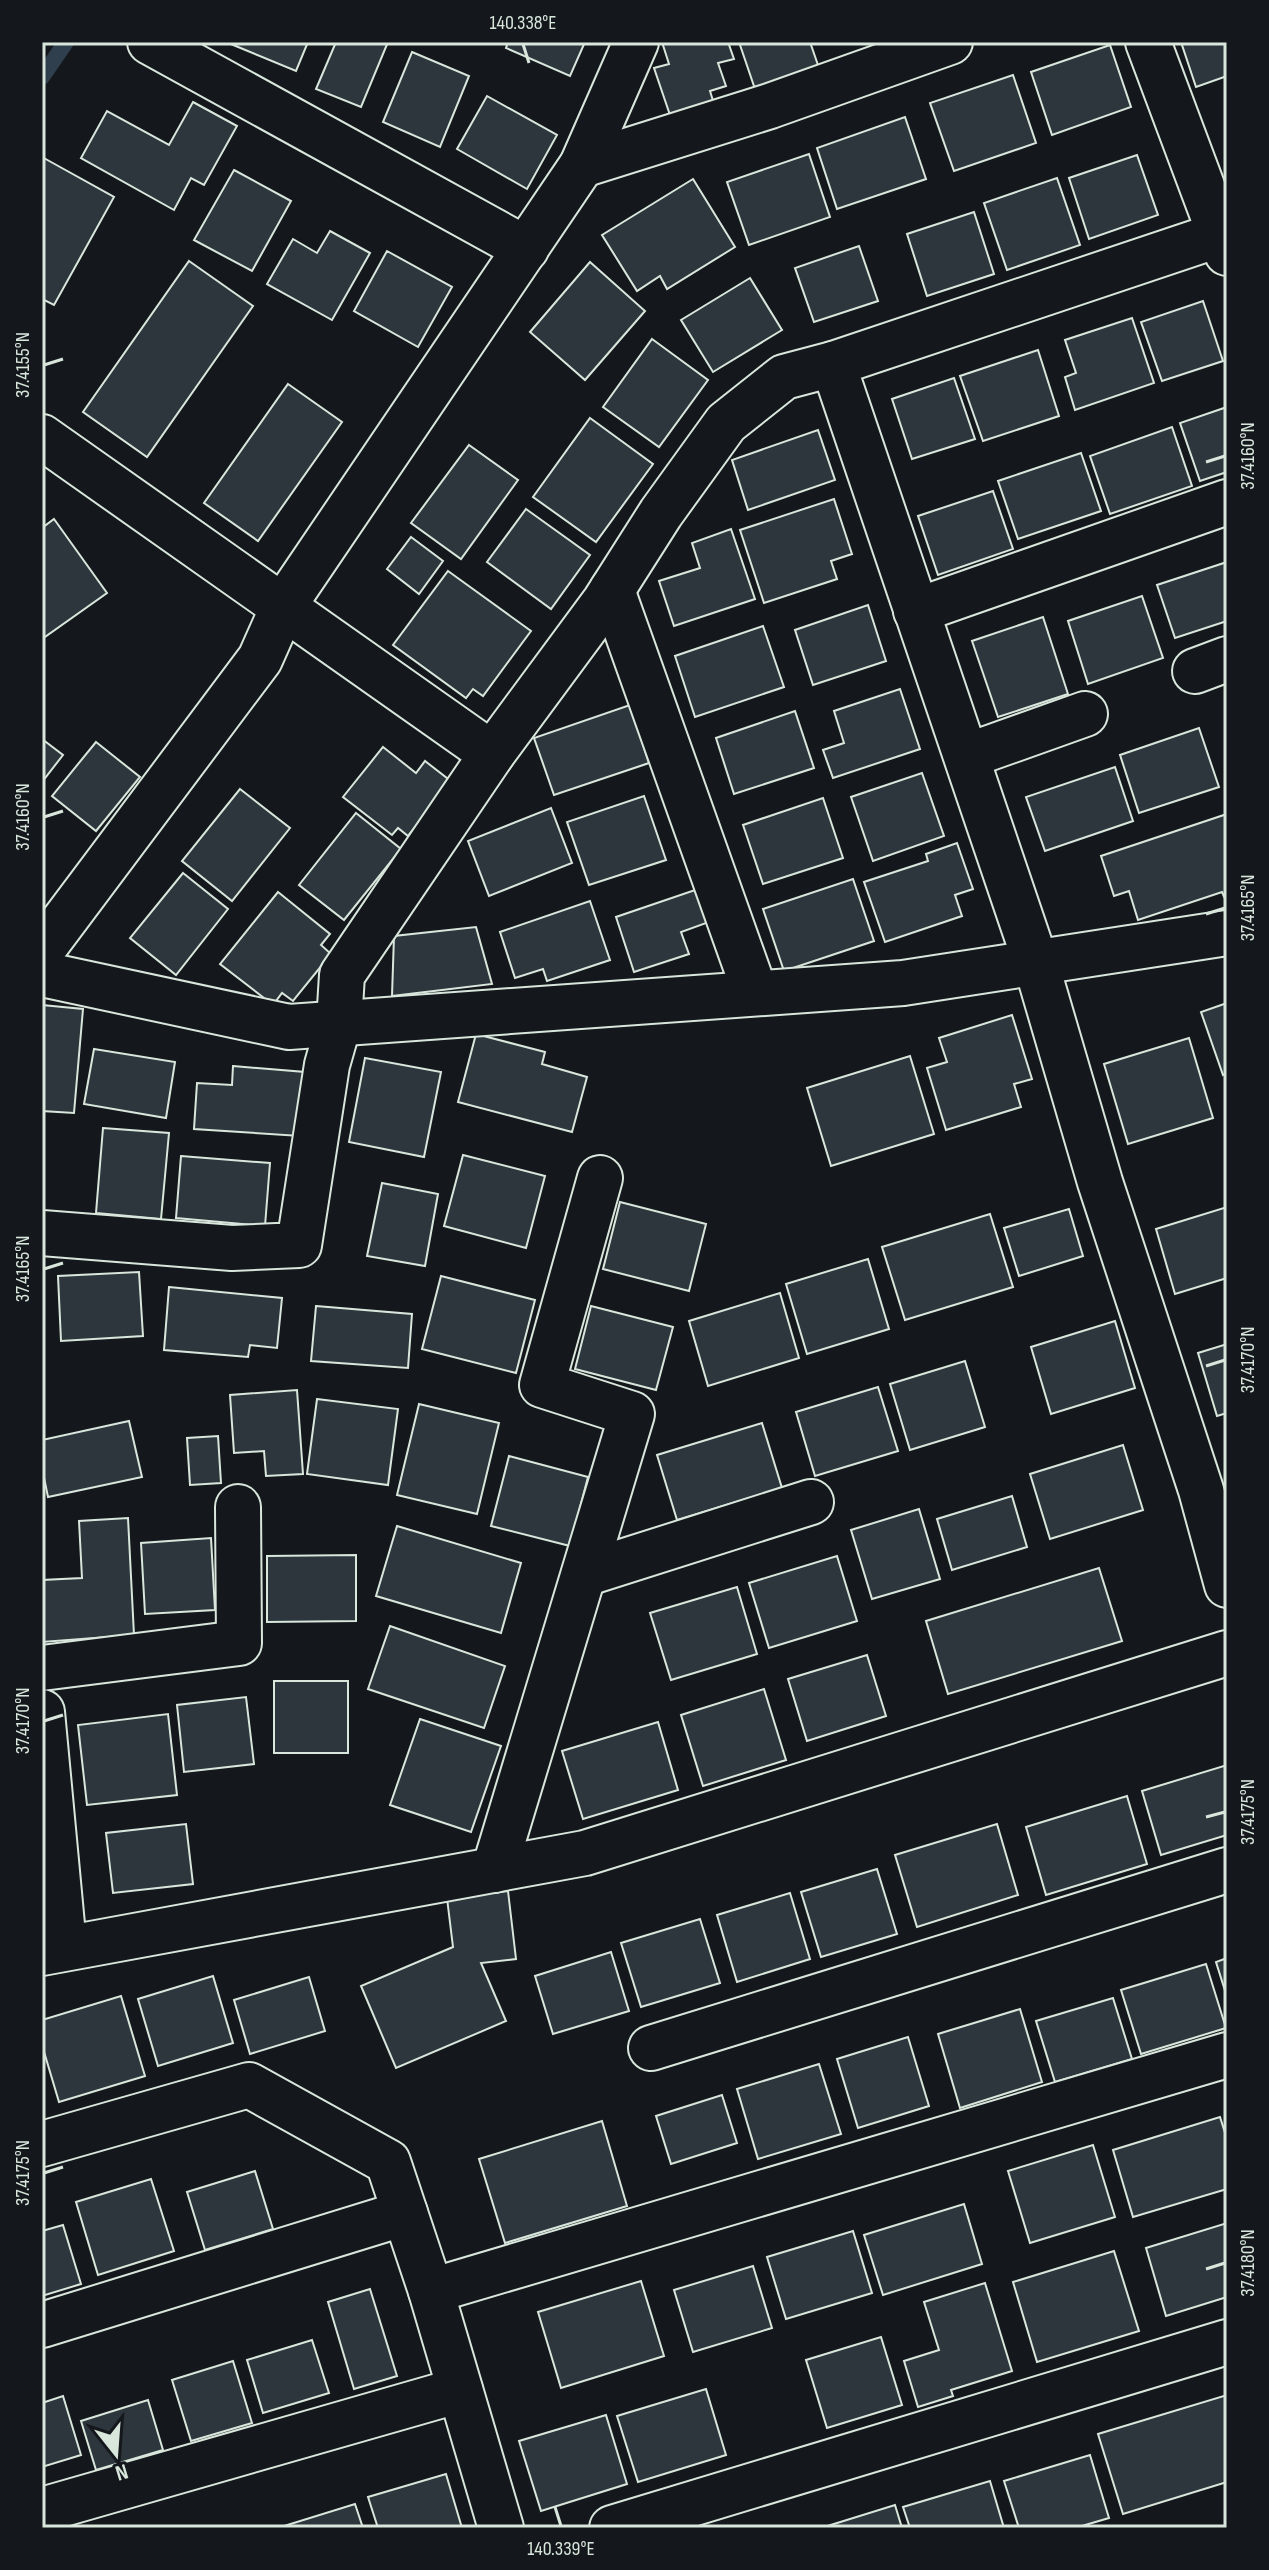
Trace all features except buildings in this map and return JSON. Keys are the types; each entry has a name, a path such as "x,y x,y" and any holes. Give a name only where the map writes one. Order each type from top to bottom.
{"street":[{"path":"150,42 526,249"},
{"path":"42,950 260,659 284,605 582,165 636,42"},
{"path":"582,165 770,106 950,42"},
{"path":"42,1233 105,1235 232,1248 299,1245 327,1065 339,1023 342,975 492,754 612,590 661,513 726,423 784,377 1224,240 1148,42"},
{"path":"833,364 1035,960 1100,1182 1201,1490 1227,1585"},
{"path":"42,437 492,754"},
{"path":"916,611 1227,502"},
{"path":"612,590 755,992"},
{"path":"967,756 1085,714"},
{"path":"42,974 289,1027 903,983 1035,960 1227,933"},
{"path":"494,1870 632,1414 542,1385 600,1178"},
{"path":"584,1574 811,1502"},
{"path":"42,1668 239,1643 238,1507"},
{"path":"42,1712 53,1949 585,1853 1227,1653"},
{"path":"651,2048 1227,1870"},
{"path":"431,2291 1227,2055"},
{"path":"42,2144 249,2085 388,2162 431,2291 501,2528"},
{"path":"42,2325 405,2213"},
{"path":"612,2528 1227,2342"},
{"path":"42,2510 460,2390"}],"waterway":[{"path":"42,77 66,42"}]}
